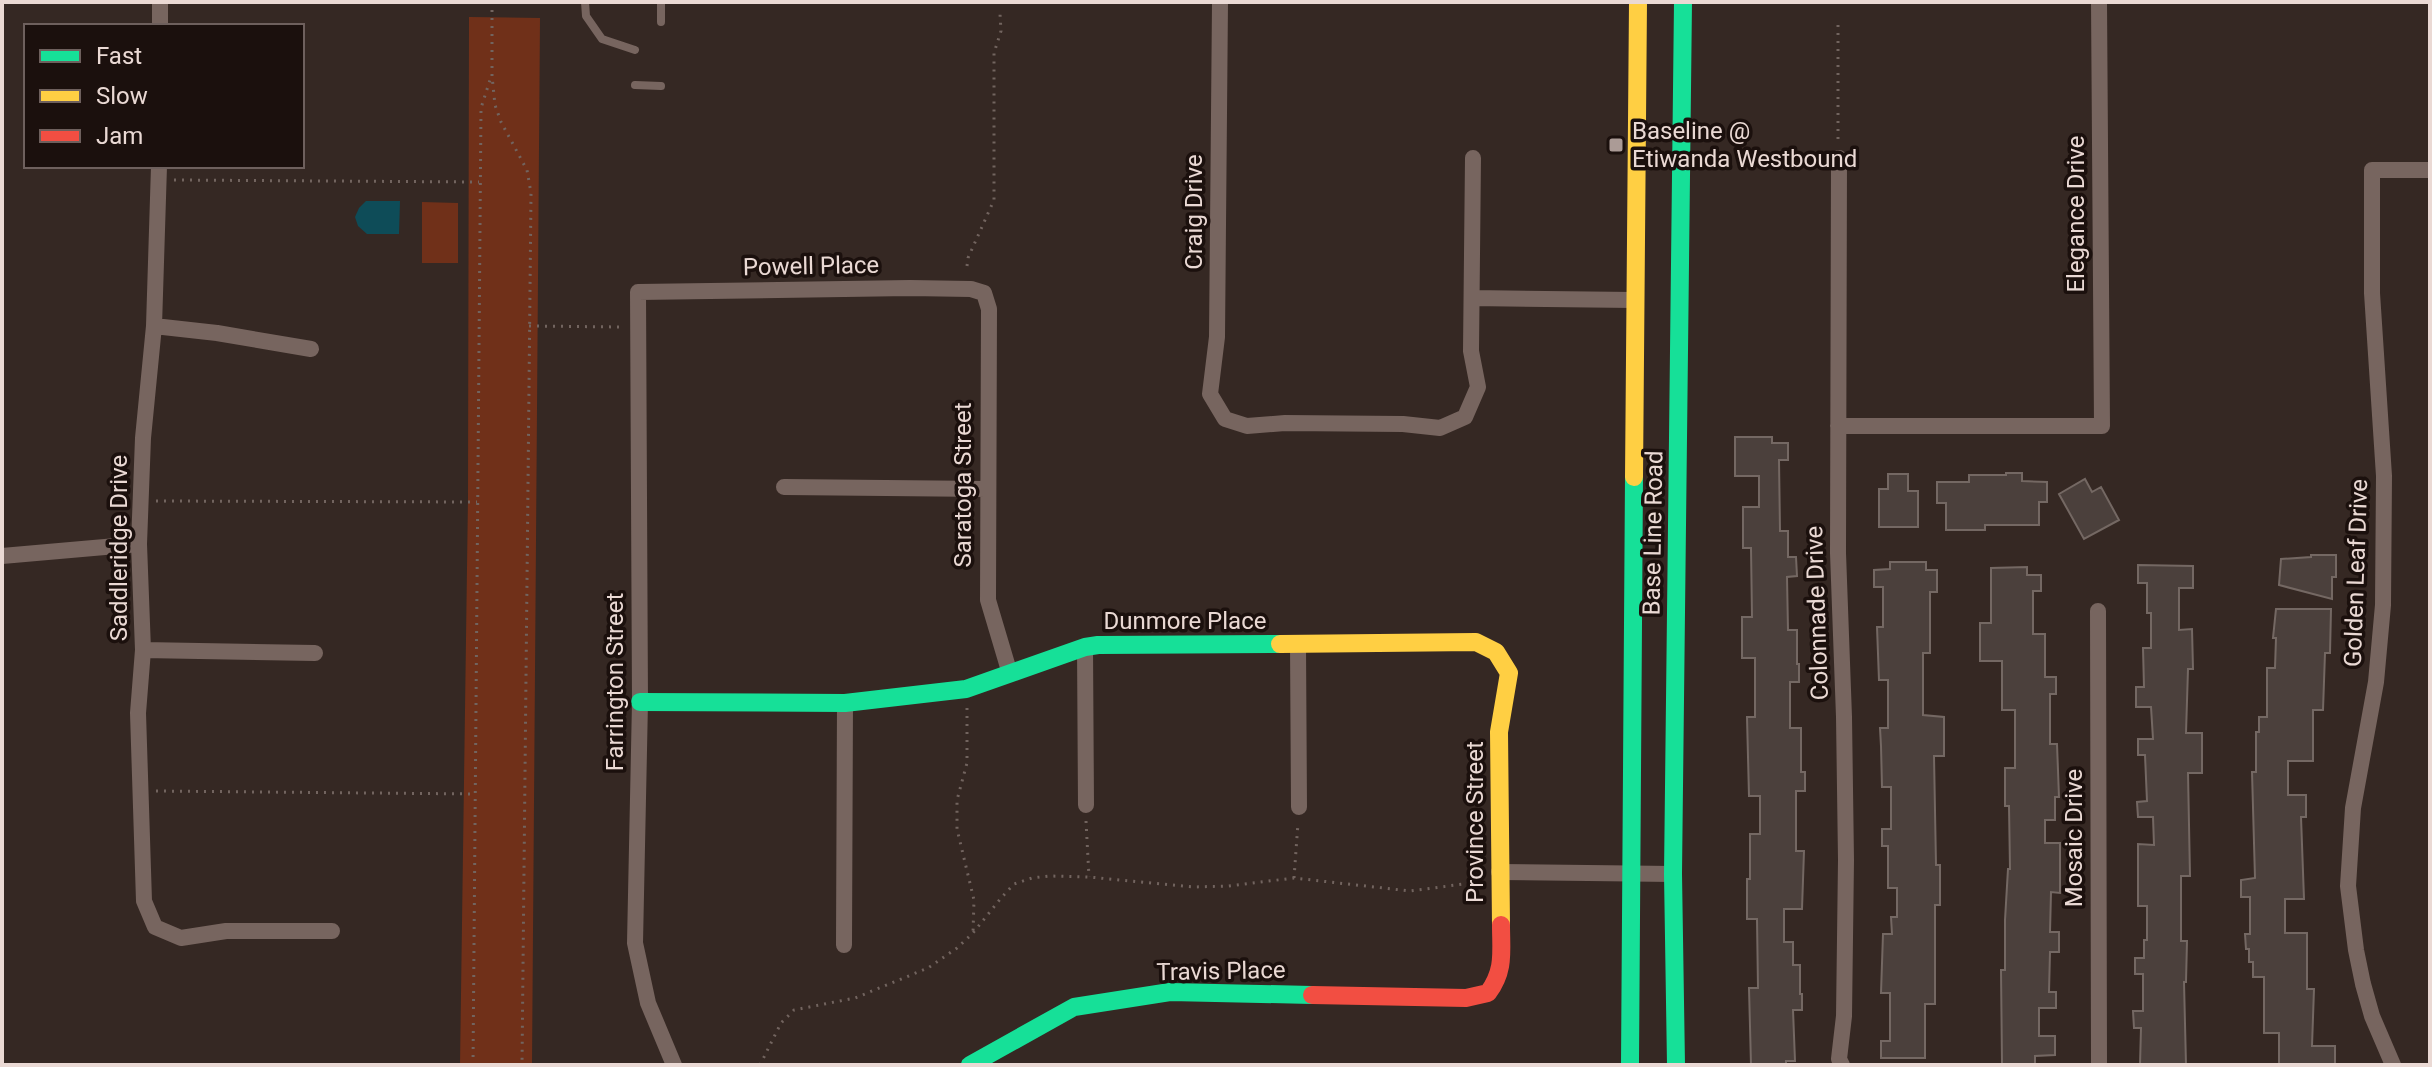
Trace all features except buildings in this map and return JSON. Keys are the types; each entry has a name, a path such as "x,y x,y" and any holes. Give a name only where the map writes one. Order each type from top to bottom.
{"main road":[{"name":"Base Line Road","path":"1630,1065 1634,872 1634,300 1638,2"},
{"name":"Base Line Road","path":"1676,1065 1673,874 1683,2"},
{"name":"Dunmore Place","path":"640,702 845,703 966,689 1098,645 1476,642 1496,652"},
{"name":"Province Street","path":"1488,993 1501,968 1491,877 1499,732 1509,673 1496,652"},
{"name":"Travis Place","path":"970,1065 1074,1007 1170,992 1466,998 1488,993"}],"street":[{"path":"160,2 160,24"},
{"name":"Craig Drive","path":"1220,2 1217,337 1210,394 1225,419 1247,426 1285,423 1403,424 1440,428 1465,417 1478,387 1471,351 1472,298"},
{"name":"Elegance Drive","path":"1838,426 2102,426 2099,2"},
{"path":"1473,158 1472,298 1634,300"},
{"name":"Colonnade Drive","path":"1839,158 1838,553 1846,860 1844,1016 1839,1059 1842,1065"},
{"name":"Golden Leaf Drive","path":"2393,1065 2372,1016 2363,984 2348,886 2353,808 2376,682 2383,605 2384,476 2372,293 2372,170 2430,170"},
{"name":"Saddleridge Drive","path":"158,173 154,326 143,438 139,544 143,650 138,713 144,901 155,927 181,938 226,931 332,931"},
{"name":"Powell Place","path":"638,292 910,288 971,289 984,293"},
{"name":"Farrington Street","path":"638,292 640,702 635,943 648,1003 674,1065"},
{"name":"Saratoga Street","path":"984,293 989,309 988,600 1010,674"},
{"path":"154,326 311,349"},
{"path":"784,487 987,489"},
{"path":"2,556 139,544"},
{"name":"Mosaic Drive","path":"2098,611 2099,1065"},
{"path":"1298,645 1299,807"},
{"path":"1085,647 1086,805"},
{"path":"143,650 315,653"},
{"path":"844,945 845,703"},
{"path":"1491,877 1634,872 1673,874"}],"lane":[{"path":"585,2 586,16 602,39 635,50"},
{"path":"661,2 661,22"},
{"path":"635,85 661,86"}],"path":[{"path":"492,2 495,105 527,170 531,193 522,1065"},
{"path":"967,266 994,200 994,53 1001,31 1000,14"},
{"path":"1838,25 1839,158"},
{"path":"473,1065 481,108 492,76"},
{"path":"158,173 480,182"},
{"path":"529,326 638,327"},
{"path":"140,501 478,502"},
{"path":"966,689 967,763 957,800 957,829 974,900 973,933"},
{"path":"140,791 476,794"},
{"path":"1086,805 1089,877"},
{"path":"1294,878 1299,807"},
{"path":"760,1065 781,1023 794,1010 855,998 928,968 973,933 1014,884 1032,878 1089,877 1193,887 1294,878 1410,891 1491,877"}],"shaded area":[{"path":"469,17 540,18 532,1065 460,1065 468,497"},
{"path":"422,202 458,203 458,263 422,263"}],"water":[{"path":"366,201 400,201 399,234 367,234 358,226 355,217"}],"traffic: fast":[{"path":"1676,1065 1673,874 1683,2"},
{"path":"1630,1065 1634,477"},
{"path":"640,702 845,703 966,689 1098,645 1280,644"},
{"path":"970,1065 1074,1007 1170,992 1312,995"}],"traffic: slow":[{"path":"1634,477 1638,2"},
{"path":"1280,644 1476,642 1496,652 1509,673 1499,732 1501,925"}],"traffic: jam":[{"path":"1312,995 1466,998 1488,993 1500,968 1501,925"}],"place":[{"name":"Baseline @ Etiwanda Westbound","path":"1616,145"}]}
